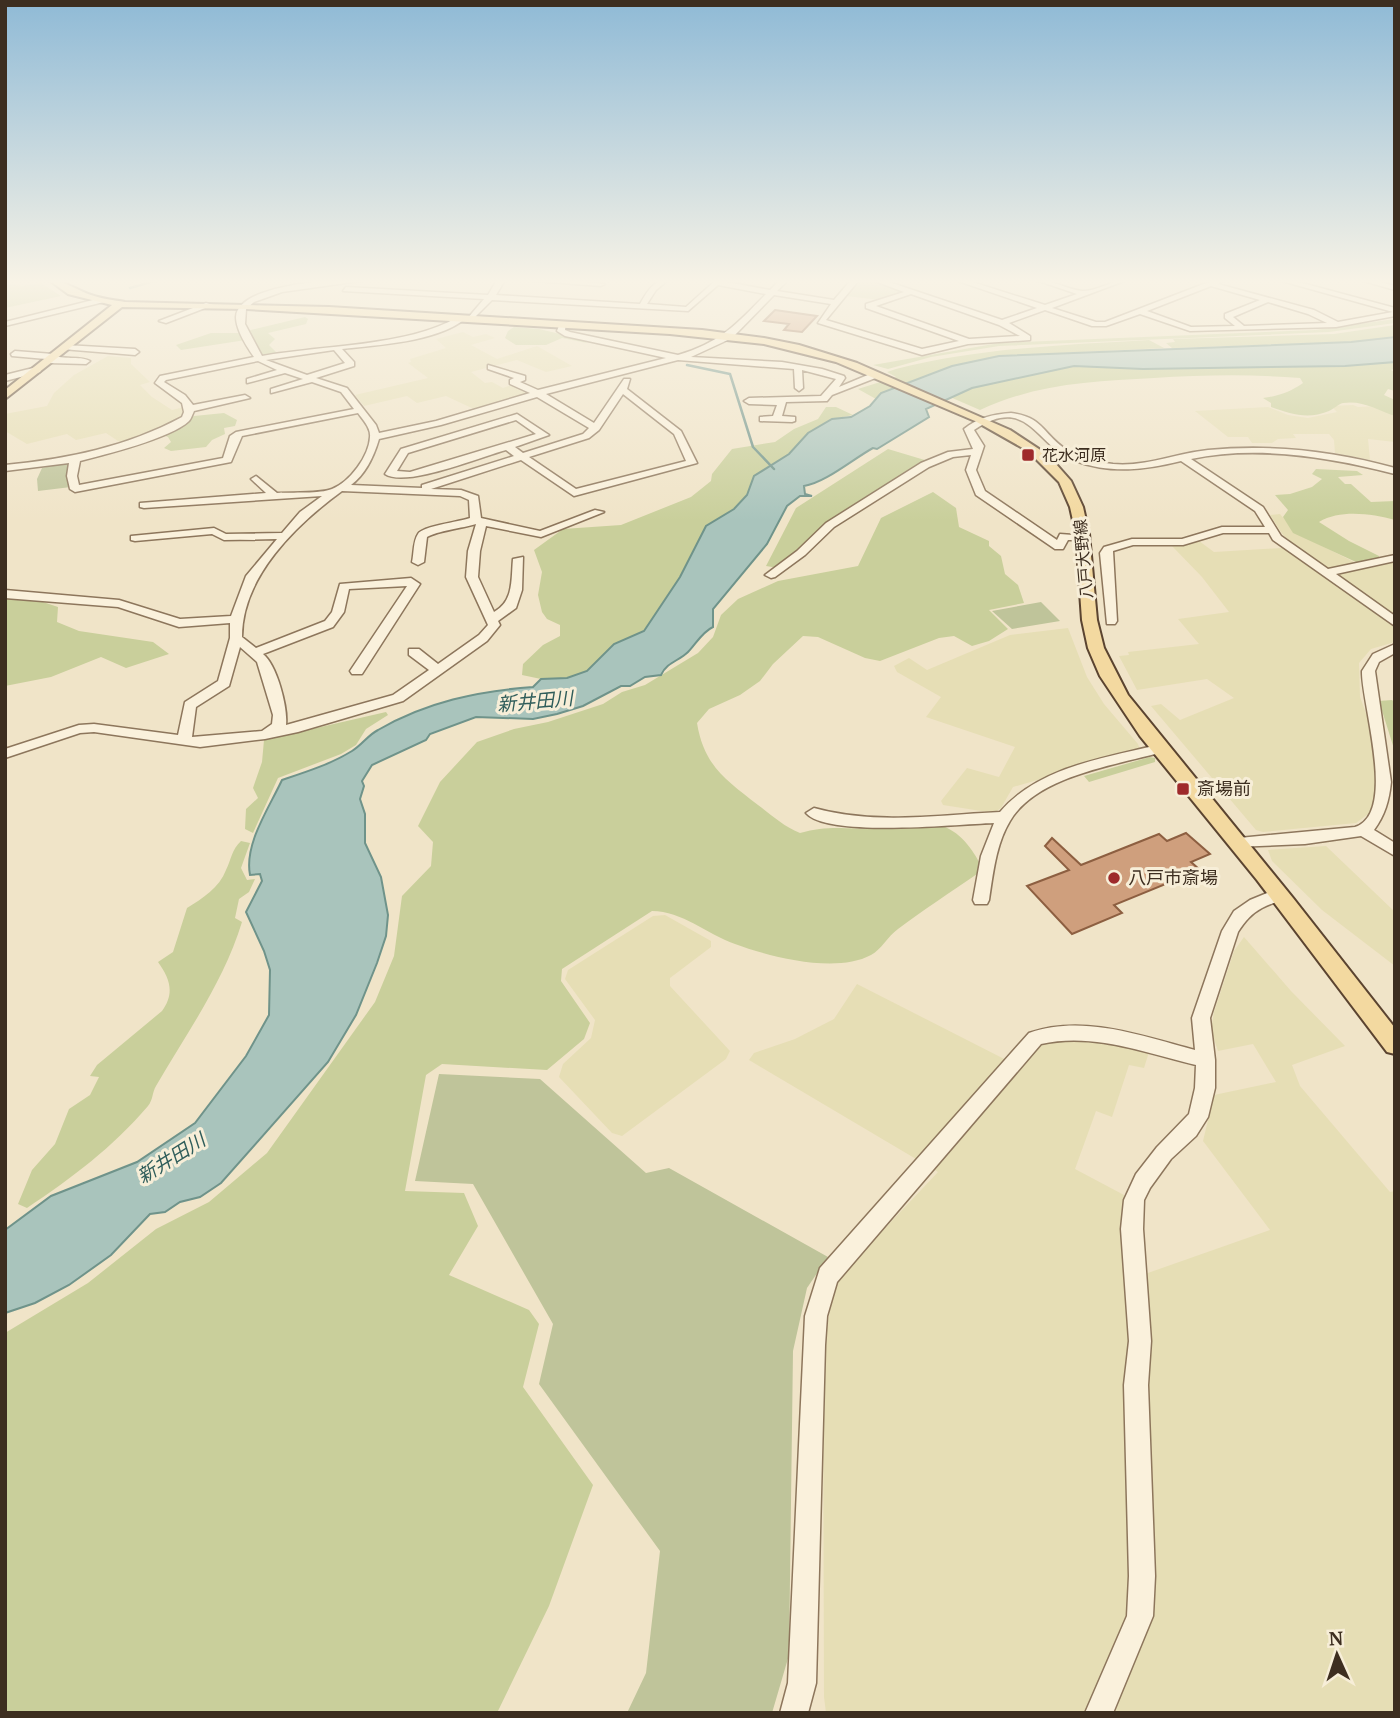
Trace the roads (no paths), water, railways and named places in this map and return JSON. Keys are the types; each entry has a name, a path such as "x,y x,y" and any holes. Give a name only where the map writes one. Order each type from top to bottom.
{"main road":[{"path":"5,396 48,360"},
{"name":"八戸大野線","path":"839,360 984,421 1026,444 1057,471 1077,504 1083,538 1090,626 1097,653 1125,704 1279,894 1395,1045"}],"street":[{"path":"76,360 86,361"},
{"path":"224,372 256,360"},
{"path":"184,742 190,705 224,683 236,638 236,619 252,576 304,514 354,478 382,461 404,451 517,418 544,435 411,475 390,474 382,461 373,427 344,390 271,366 261,360"},
{"path":"274,391 351,364 348,360"},
{"path":"374,437 438,423 580,382 670,360"},
{"path":"707,360 798,367 841,378 832,392 819,400 782,399 781,411 776,419"},
{"path":"5,468 49,465 75,459 149,438 186,419 189,409 183,395 163,387 159,381 271,366"},
{"path":"492,367 522,378 513,382 541,395 596,428"},
{"path":"798,367 799,388"},
{"path":"5,378 37,370"},
{"path":"250,381 286,370"},
{"path":"415,490 577,439 596,428 623,390 628,372"},
{"path":"832,392 838,393 852,382 880,377"},
{"path":"507,446 574,493 692,464 678,433 623,390"},
{"path":"189,409 245,398"},
{"path":"749,401 782,402"},
{"path":"75,459 72,476 75,489 227,460 234,436 239,434 361,410"},
{"path":"1083,538 1064,536 1059,547 980,493 971,470 979,446 970,429 984,421 1008,417 1029,420 1063,452 1097,464 1142,467 1214,453 1314,454 1356,460 1395,471"},
{"path":"763,419 792,419"},
{"path":"771,575 801,553 830,525 925,465 951,454 978,450"},
{"path":"1183,458 1259,509 1277,538 1395,622"},
{"path":"256,479 274,494"},
{"path":"5,754 79,729 94,728 200,743 293,729 398,698 492,629 492,620 472,576 479,521 476,501 470,495 415,490 338,490 144,505"},
{"path":"418,562 422,536 427,531 479,521 541,534 600,512"},
{"path":"1111,621 1108,549 1132,542 1183,542 1222,530 1272,530"},
{"path":"135,538 214,531 224,537 286,536"},
{"path":"1326,573 1395,558"},
{"path":"492,620 510,608 516,590 519,559"},
{"path":"256,652 329,624 338,612 344,586 411,582 414,584 357,671"},
{"path":"5,593 119,604 178,623 236,619"},
{"path":"236,638 263,660 281,715 279,725 274,731"},
{"path":"1238,843 1364,831 1390,813 1391,763 1372,705 1368,669 1374,658 1395,648"},
{"path":"414,652 438,670"},
{"path":"981,900 989,857 1004,817 1024,793 1038,785 1161,748"},
{"path":"814,813 830,819 858,823 1004,817"},
{"path":"1364,831 1395,851"},
{"path":"1099,1713 1140,1616 1142,1576 1136,1385 1140,1341 1132,1229 1134,1200 1150,1171 1164,1153 1189,1130 1198,1116 1205,1088 1206,1060 1202,1018 1230,931 1240,915 1279,894"},
{"path":"794,1713 802,1682 816,1316 828,1276 1035,1038 1045,1034 1082,1033 1206,1060"}],"water":[{"name":"新井田川","path":"979,360 1395,360 1345,366 1143,369 1074,366 972,388 926,409 929,417 830,476 804,486 805,494 812,496 800,496 787,506 767,544 713,609 713,627 702,635 685,655 666,667 661,675 645,677 630,686 621,686 583,706 557,714 533,719 476,717 430,734 426,740 372,765 362,781 364,786 360,799 365,814 365,843 381,877 388,915 386,936 356,1015 328,1062 221,1183 200,1197 180,1202 165,1212 150,1214 111,1255 69,1285 35,1303 5,1313 5,1230 51,1196 137,1162 195,1123 246,1056 269,1015 270,970 246,912 262,881 260,874 250,875 249,863 254,839 282,780 336,760 356,749 378,730 434,705 492,691 533,687 541,679 567,678 587,671 614,644 644,631 680,577 706,526 734,509 747,495 754,476 789,454 808,433 832,419 851,417 870,406 881,393 952,366"}],"waterway":[{"path":"687,365 730,374 753,447 774,469"}],"place":[{"name":"花水河原","path":"1028,455"},
{"name":"斎場前","path":"1183,789"},
{"name":"八戸市斎場","path":"1114,878"}]}
